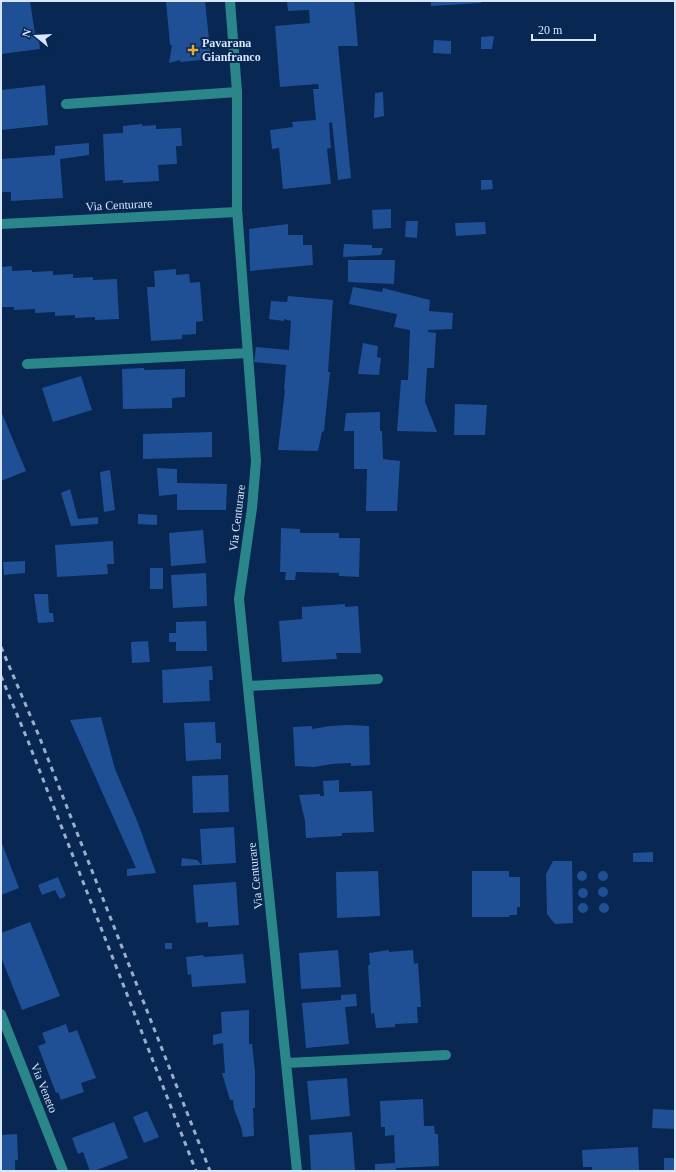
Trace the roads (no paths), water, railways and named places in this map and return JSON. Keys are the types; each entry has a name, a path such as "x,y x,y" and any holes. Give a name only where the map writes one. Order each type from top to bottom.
{"street":[{"name":"Via Centurare","path":"230,1 237,92 238,212 256,461 252,508 239,598 297,1171"},
{"path":"66,104 237,92"},
{"name":"Via Centurare","path":"1,224 238,212"},
{"path":"27,364 248,353"},
{"path":"249,686 378,678"},
{"name":"Via Veneto","path":"1,1014 4,1030 63,1171"},
{"path":"287,1063 446,1055"}],"railway":[{"path":"1,647 39,736 210,1171"},
{"path":"1,676 28,741 196,1171"}],"place":[{"name":"Pavarana Gianfranco","path":"193,50"}]}
